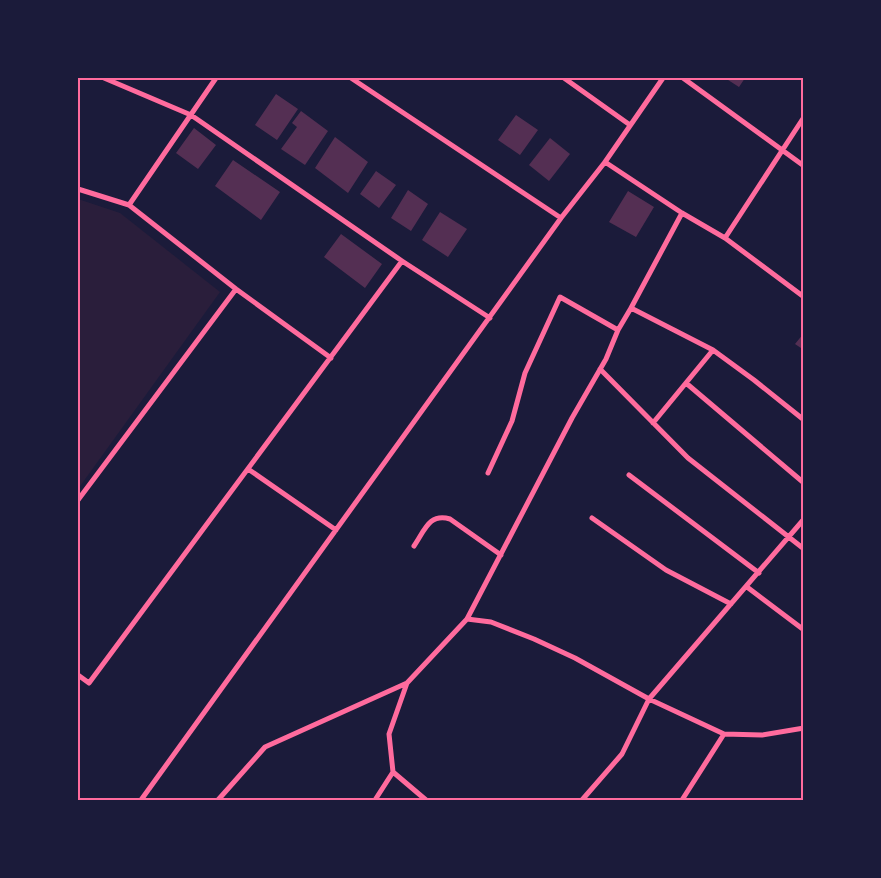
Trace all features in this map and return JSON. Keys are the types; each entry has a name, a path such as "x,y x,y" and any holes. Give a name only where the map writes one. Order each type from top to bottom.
{"street":[{"path":"104,78 191,115 402,261 490,318"},
{"path":"129,205 216,78"},
{"path":"351,78 561,218"},
{"path":"564,78 630,125"},
{"path":"141,800 561,218 606,162 663,78"},
{"path":"682,78 804,166"},
{"path":"725,238 804,117"},
{"path":"606,162 682,213 725,238 804,297"},
{"path":"78,189 129,205 236,289 331,358"},
{"path":"218,800 265,747 407,683 467,619 546,467 600,369 618,330 682,213"},
{"path":"78,674 89,683 402,261"},
{"path":"78,500 236,289"},
{"path":"488,473 512,421 525,373 560,297 618,330"},
{"path":"631,308 713,350 804,420"},
{"path":"653,423 713,350"},
{"path":"600,369 688,458 804,550"},
{"path":"686,383 804,483"},
{"path":"248,469 336,530"},
{"path":"629,475 759,572"},
{"path":"414,546 430,522 435,518 442,517 457,524 501,555"},
{"path":"592,518 666,570 731,604"},
{"path":"582,800 622,754 649,699 684,656 747,587 804,519"},
{"path":"747,587 804,630"},
{"path":"467,619 491,622 534,639 576,658 649,699 724,734 762,735 804,728"},
{"path":"375,800 392,772 389,734 407,683"},
{"path":"682,800 724,734"},
{"path":"392,772 426,800"}],"shaded area":[{"path":"78,199 120,213 220,292 78,489"}],"building":[{"path":"725,78 745,78 739,87"},
{"path":"276,94 298,109 277,140 255,125"},
{"path":"301,111 328,131 305,165 281,149 297,127 292,123"},
{"path":"516,115 538,130 520,155 498,140"},
{"path":"194,128 216,145 198,169 176,153"},
{"path":"335,137 368,162 348,193 315,168"},
{"path":"550,138 570,154 549,181 529,165"},
{"path":"233,160 280,192 261,220 215,186"},
{"path":"376,171 396,185 379,208 360,194"},
{"path":"408,190 428,204 411,231 391,218"},
{"path":"628,191 654,207 636,237 609,222"},
{"path":"440,212 467,229 448,257 422,240"},
{"path":"341,234 382,264 365,288 324,257"},
{"path":"804,333 804,350 795,344"}]}
